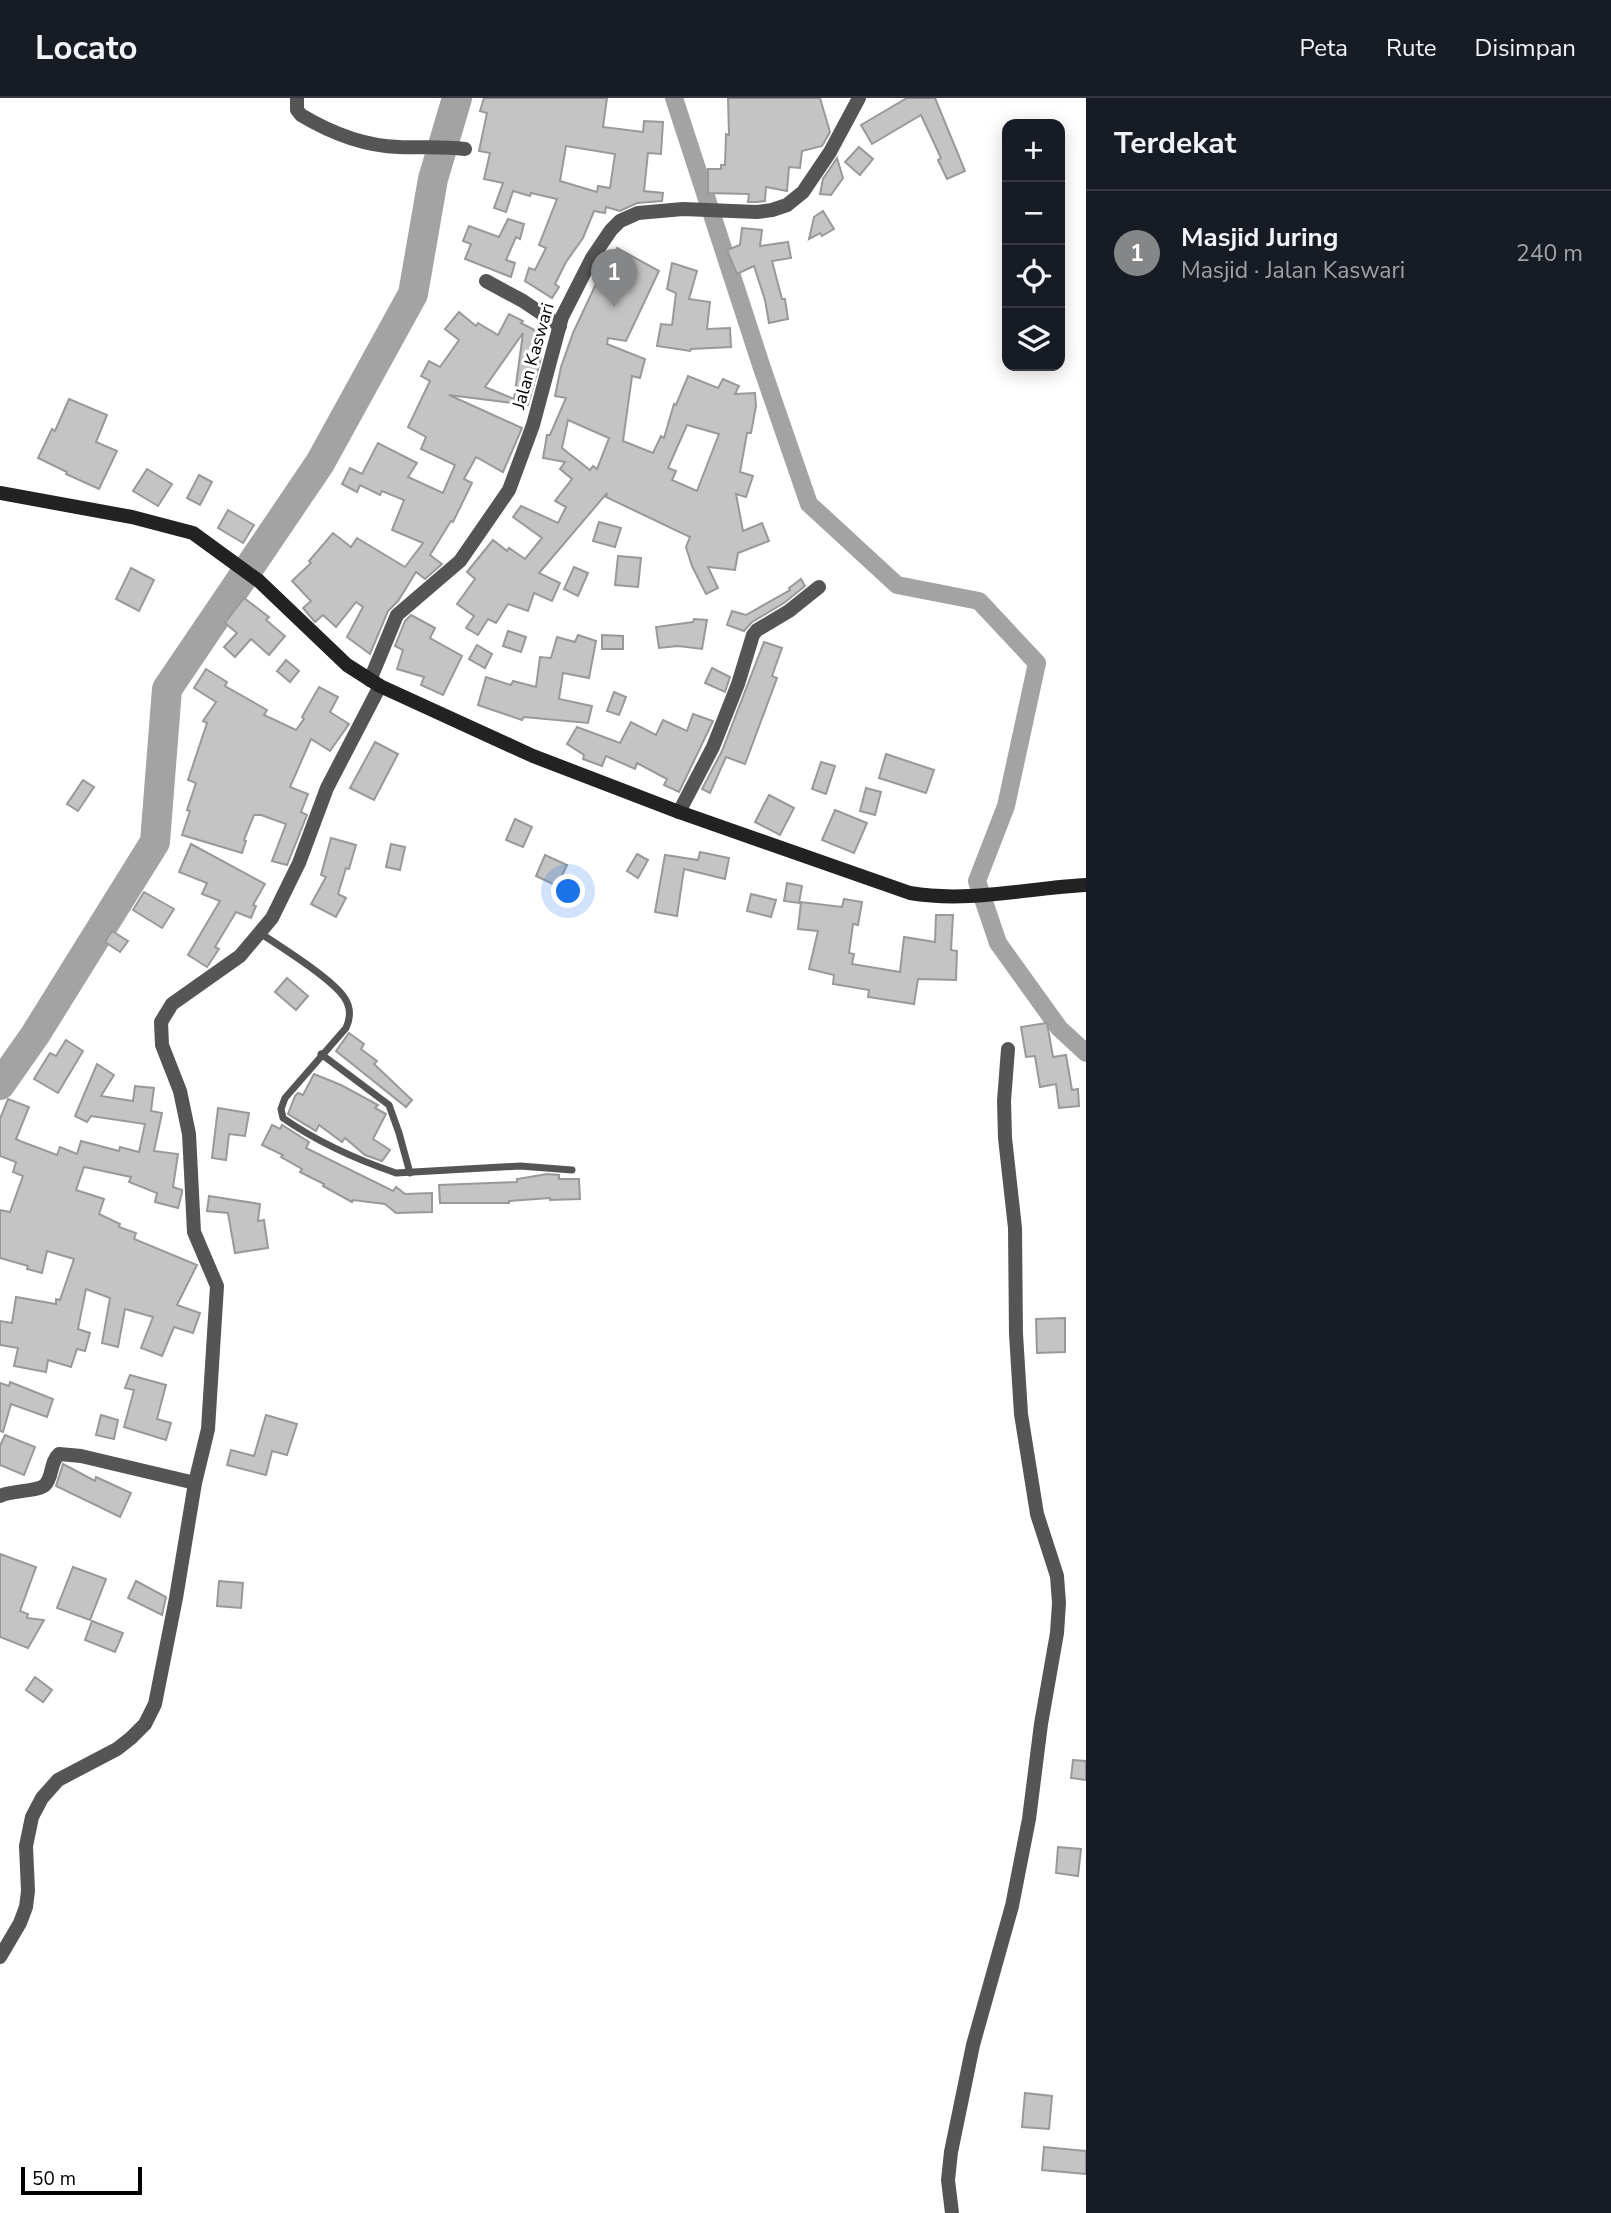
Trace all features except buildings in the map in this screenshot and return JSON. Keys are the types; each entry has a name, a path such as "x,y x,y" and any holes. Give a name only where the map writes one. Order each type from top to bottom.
{"main road":[{"path":"0,493 150,521 192,533 260,581 347,665 375,683 533,757 679,812 910,893 963,896 1086,885"}],"street":[{"path":"297,98 297,110 301,116 340,135 397,147 451,147"},
{"name":"Jalan Kaswari","path":"0,1957 26,1907 28,1834 32,1817 42,1798 58,1780 117,1749 131,1738 145,1724 155,1703 195,1483 208,1429 217,1286 194,1232 189,1133 180,1091 162,1045 160,1027 164,1015 172,1004 221,972 240,956 282,901 327,788 375,683 397,615 460,561 509,490 533,425 568,303 592,258 620,220 638,213 683,209 765,211 796,200 830,152 859,98"},
{"path":"486,281 523,300 560,326"},
{"path":"679,812 713,747 738,684 753,635 819,587"},
{"path":"952,2213 948,2168 973,2045 1012,1906 1057,1633 1059,1603 1056,1576 1037,1514 1021,1414 1016,1334 1015,1228 1005,1126 1004,1089 1008,1049"},
{"path":"0,1496 43,1487 47,1483 54,1458 59,1454 81,1456 195,1483"}],"lane":[{"path":"260,933 309,967 345,998 349,1008 349,1022 285,1098 281,1109 283,1118 378,1167 396,1172 520,1166 572,1170"},
{"path":"321,1054 389,1105 400,1133 410,1173"}],"waterway":[{"path":"0,1085 35,1035 155,842 167,689 320,463 413,294 433,179 457,98"},
{"path":"674,98 809,504 897,585 979,601 1037,663 1006,806 977,881 998,943 1059,1028 1086,1053"}],"place":[{"name":"Masjid Juring","path":"614,307"}]}
